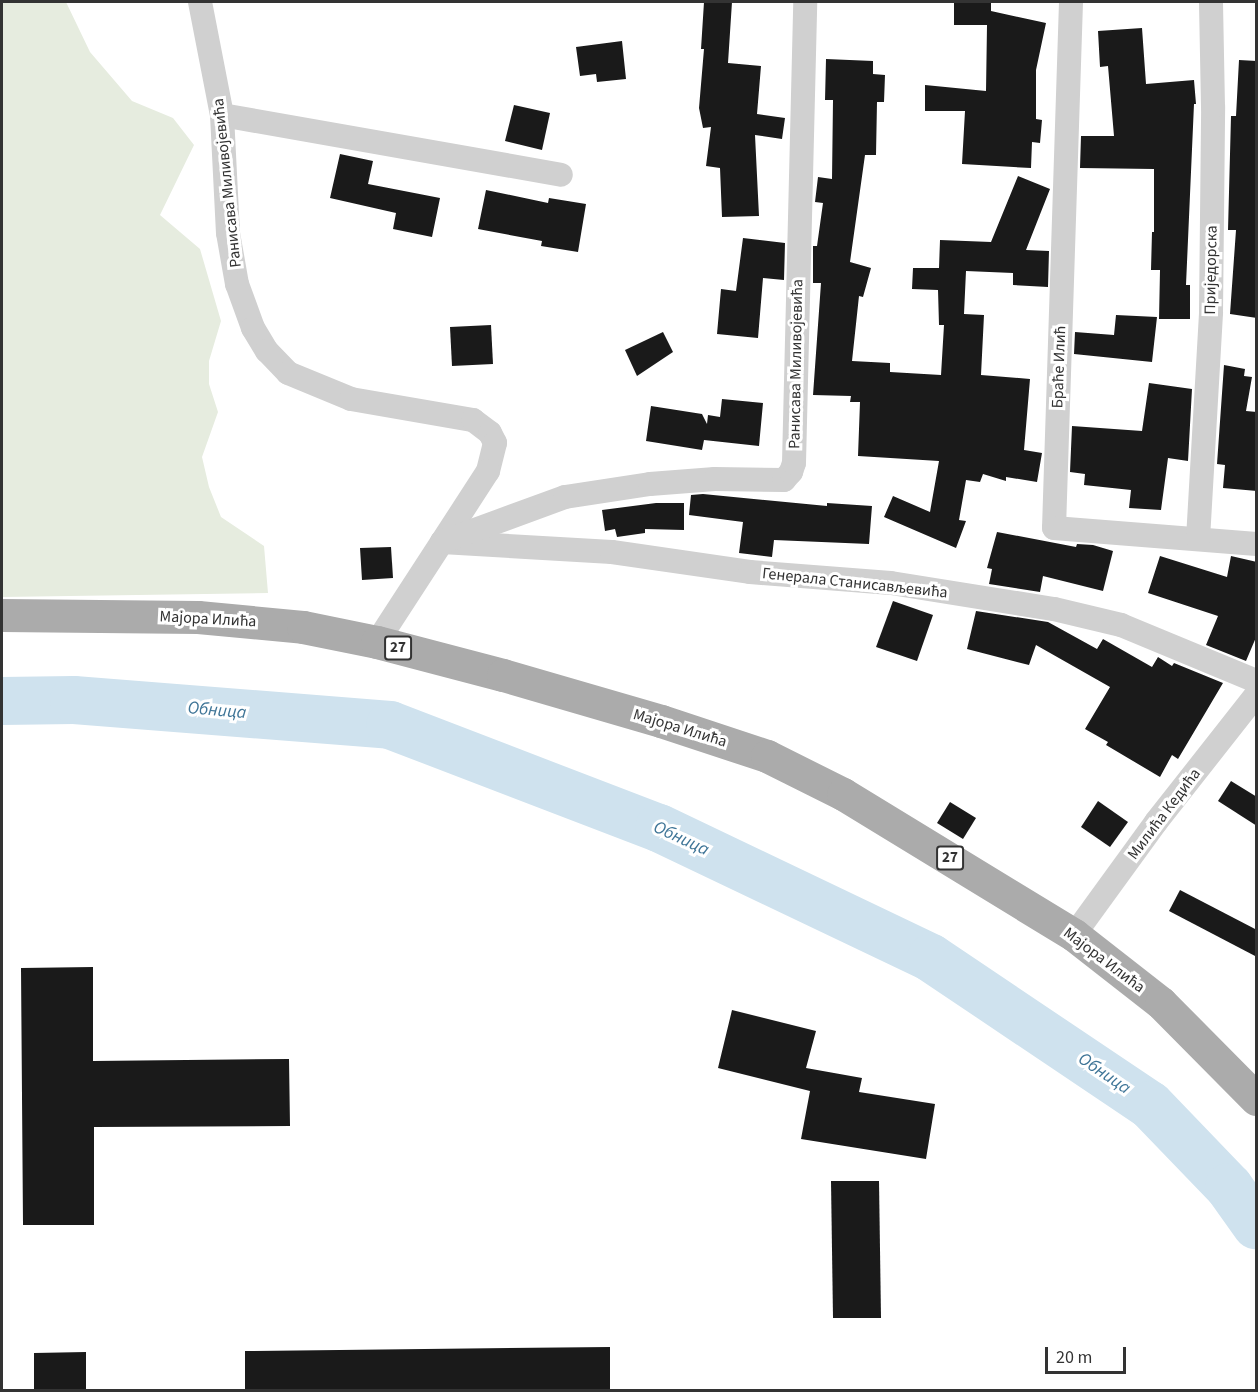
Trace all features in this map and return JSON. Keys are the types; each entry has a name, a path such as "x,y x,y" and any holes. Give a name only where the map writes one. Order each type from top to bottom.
{"main road":[{"name":"Мајора Илића","path":"2,615 198,617 274,623 377,642 661,721 767,756 843,794 1074,935 1161,1003 1257,1099"}],"street":[{"name":"Ранисава Миливојевића","path":"200,2 222,116 228,233 237,284 253,328 267,351 288,373 351,399 474,420 490,433 495,443 488,471 377,642"},
{"name":"Ранисава Миливојевића","path":"442,542 565,497 650,484 715,479 784,480 791,472 794,463 805,2"},
{"name":"Браће Илић","path":"1071,2 1054,528 1257,544"},
{"name":"Приједорска","path":"1198,539 1211,312 1213,107 1211,2"},
{"path":"222,116 561,175"},
{"name":"Генерала Станисављевића","path":"442,542 612,552 750,572 891,583 1054,609 1121,625 1257,681"},
{"name":"Милића Кедића","path":"1074,935 1156,822 1257,695"}],"shaded area":[{"path":"2,2 66,2 90,52 132,101 173,118 194,145 160,215 200,249 221,321 209,361 209,384 218,412 202,457 209,487 221,517 264,546 268,593 2,597"}],"building":[{"path":"704,2 732,2 728,63 761,66 757,114 785,118 782,139 755,135 759,216 722,217 720,168 706,166 711,127 703,128 699,108 704,49 701,49"},
{"path":"954,2 991,2 991,11 1046,23 1036,70 1036,119 1042,120 1040,143 1032,142 1031,168 962,164 965,111 925,111 925,85 986,91 987,25 954,25"},
{"path":"1142,28 1146,84 1194,80 1196,104 1194,104 1186,285 1190,285 1190,319 1159,319 1160,270 1151,270 1152,232 1154,232 1154,169 1080,168 1081,136 1114,136 1108,66 1100,67 1098,31"},
{"path":"622,41 626,79 597,82 596,74 580,76 576,47"},
{"path":"826,59 873,61 873,74 885,75 884,102 877,102 876,155 865,155 850,262 871,268 863,297 859,296 852,361 890,363 890,372 941,375 944,325 939,325 938,290 912,289 913,268 939,268 940,240 991,242 1018,176 1050,189 1026,250 1049,251 1048,287 1013,285 1013,273 966,271 964,314 984,315 981,375 1030,379 1024,450 1042,453 1037,482 1006,477 1006,481 983,474 980,482 966,480 959,520 966,521 956,548 884,517 893,496 930,512 939,461 858,456 860,402 850,402 851,396 813,395 821,283 813,283 813,246 817,246 823,203 815,202 818,177 832,179 833,100 825,100"},
{"path":"1239,60 1257,61 1257,318 1230,314 1236,230 1228,230 1231,116 1236,116"},
{"path":"514,105 550,113 542,150 505,141"},
{"path":"340,154 373,161 368,184 440,198 432,237 393,229 396,213 330,198"},
{"path":"486,190 548,203 549,198 586,204 578,252 541,246 542,241 478,229"},
{"path":"743,238 785,243 784,280 763,278 758,338 717,334 721,289 736,291"},
{"path":"1116,315 1157,317 1152,362 1074,354 1075,332 1114,335"},
{"path":"491,325 493,364 452,366 450,327"},
{"path":"663,332 673,352 637,376 625,350"},
{"path":"1224,365 1245,369 1244,376 1252,377 1246,411 1257,412 1257,491 1223,488 1225,465 1217,464"},
{"path":"1149,383 1192,389 1188,461 1168,458 1161,510 1129,508 1131,490 1084,485 1085,474 1070,472 1072,426 1142,431"},
{"path":"722,399 763,403 759,446 704,440 702,450 646,441 651,406 702,414 707,424 708,415 720,417"},
{"path":"703,494 827,506 827,503 872,506 869,544 774,540 772,557 739,553 743,522 689,515 691,495"},
{"path":"656,503 684,503 684,530 645,529 645,533 617,537 615,529 605,531 602,510"},
{"path":"997,532 1076,547 1077,544 1093,545 1113,551 1103,591 1043,576 1040,592 989,584 992,569 987,568"},
{"path":"391,547 393,578 362,580 360,548"},
{"path":"1160,556 1227,577 1231,556 1257,562 1257,635 1246,661 1206,645 1218,616 1148,593"},
{"path":"893,601 933,615 917,661 876,647"},
{"path":"976,611 1048,622 1097,649 1103,639 1152,667 1158,657 1172,666 1174,663 1223,683 1178,759 1172,755 1160,777 1106,745 1108,742 1085,729 1110,687 1036,645 1029,665 967,649"},
{"path":"1231,781 1257,797 1257,826 1218,801"},
{"path":"1098,801 1128,822 1110,847 1081,827"},
{"path":"950,802 976,818 963,839 937,823"},
{"path":"1180,890 1257,930 1257,957 1169,911"},
{"path":"93,967 93,1061 289,1059 290,1126 94,1127 94,1225 23,1225 21,968"},
{"path":"732,1010 816,1031 806,1068 862,1078 859,1092 935,1104 926,1159 801,1139 810,1091 718,1068"},
{"path":"831,1181 879,1181 881,1318 833,1318"},
{"path":"610,1347 610,1390 245,1390 245,1351"},
{"path":"86,1352 86,1390 34,1390 34,1353"}],"waterway":[{"name":"Обница","path":"2,701 74,700 390,725 659,828 931,958 1150,1105 1229,1187 1256,1225"}]}
